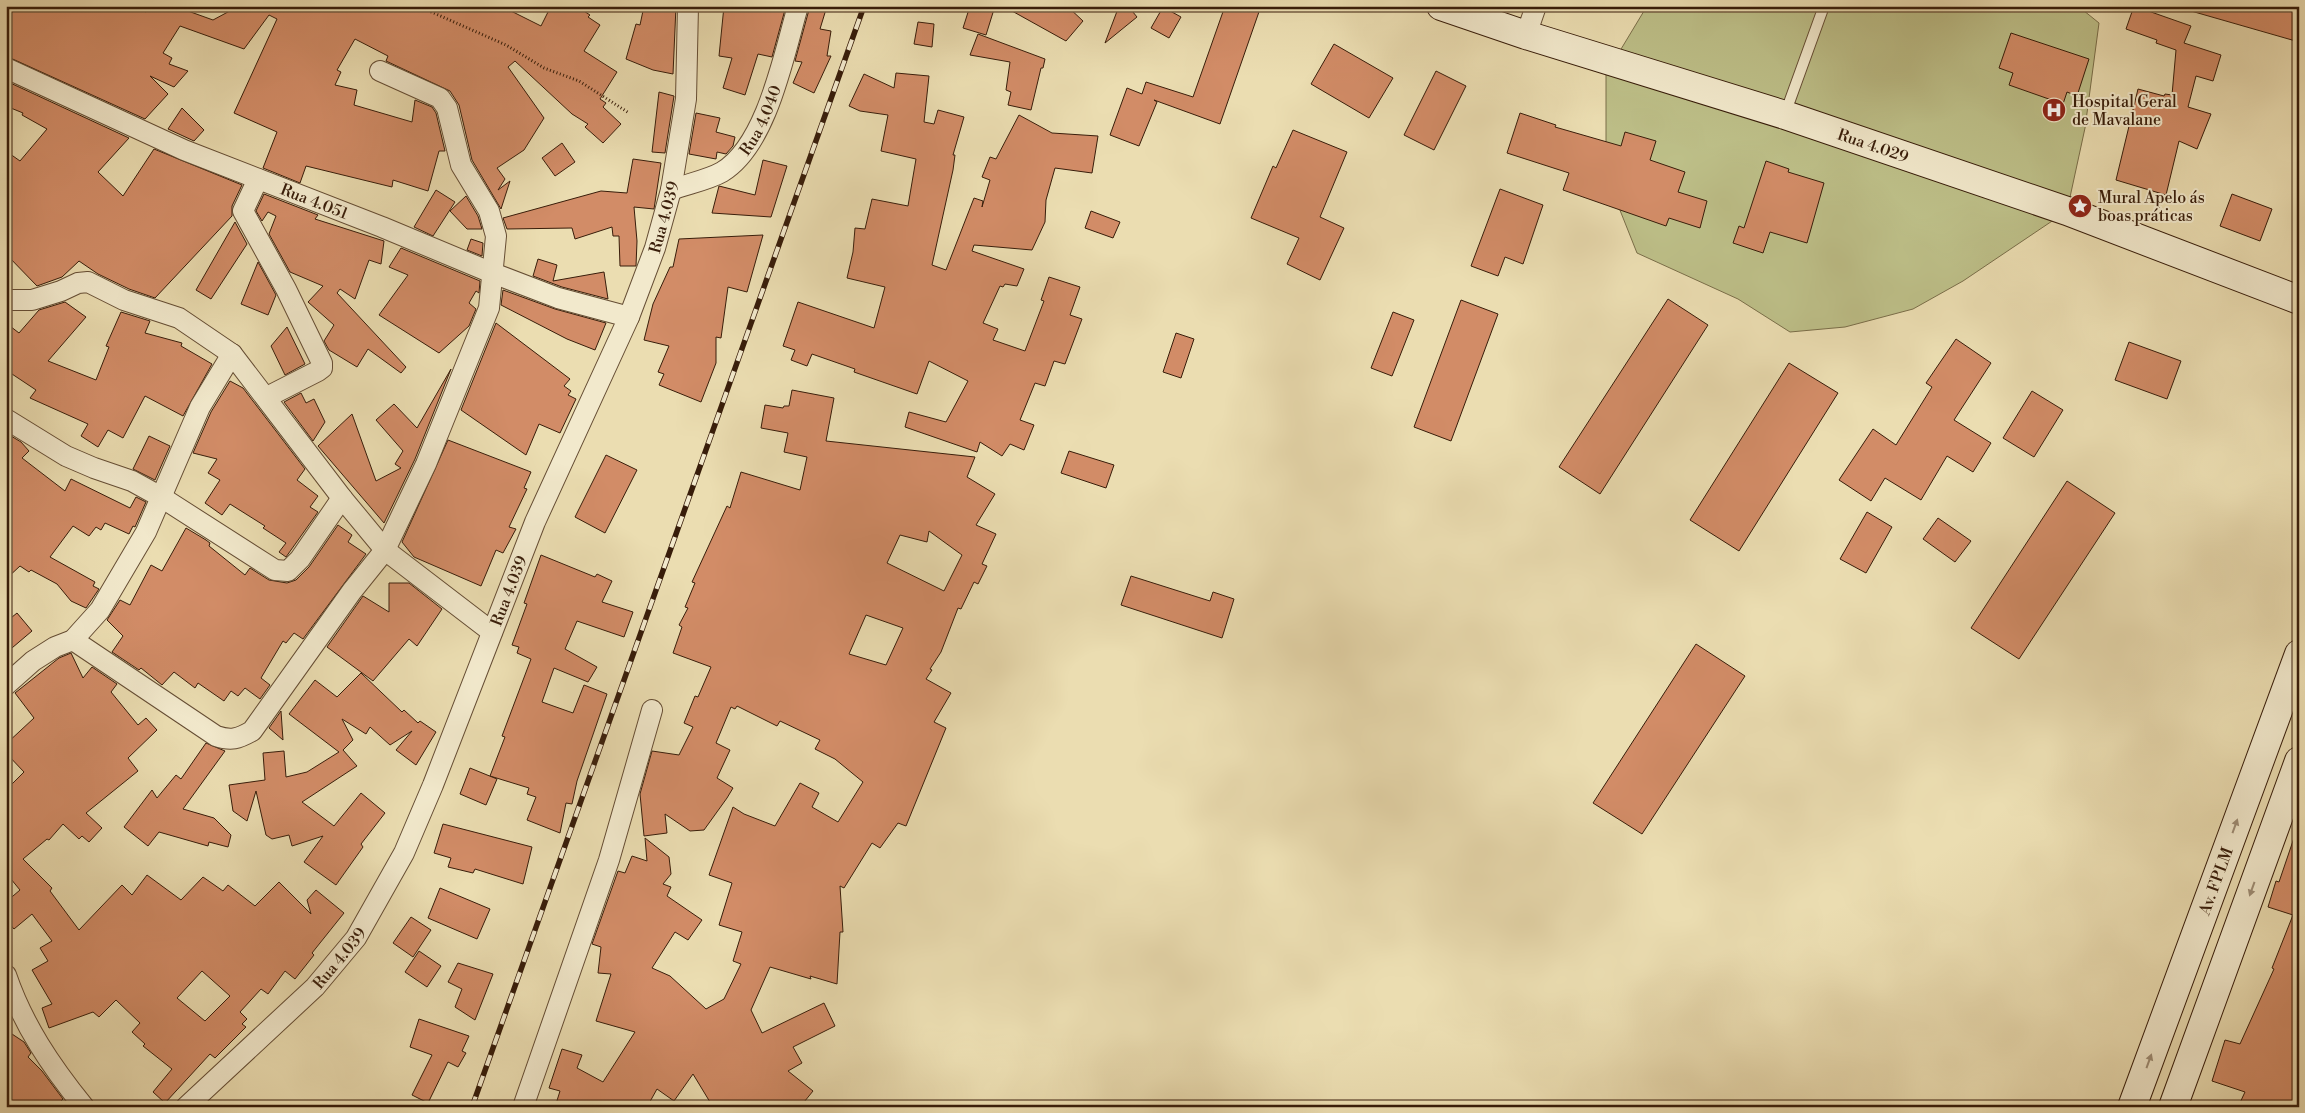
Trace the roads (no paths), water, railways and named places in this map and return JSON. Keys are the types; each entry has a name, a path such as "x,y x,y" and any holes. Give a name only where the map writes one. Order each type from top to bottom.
{"street":[{"name":"Rua 4.039","path":"186,1107 314,987 356,938 404,853 434,785 535,522 629,317 655,248 671,190 686,99 688,6"},
{"name":"Rua 4.040","path":"671,190 722,172 744,151 761,124 771,98 798,6"},
{"name":"Rua 4.029","path":"1441,6 1526,35 1785,115 2067,211 2299,300"},
{"path":"1526,35 1536,6"},
{"name":"Rua 4.051","path":"6,68 184,150 558,298 599,311 629,317"},
{"path":"73,640 216,736 228,740 237,740 252,731 352,591 385,550 426,464 489,308 490,272 496,236 489,211 461,165 447,108 440,98 380,71"},
{"path":"258,179 243,211 322,362 322,368 318,371 267,397"},
{"path":"6,300 32,300 61,291 78,283 88,282 124,300 179,318 232,354 267,397 342,498 385,550 492,632"},
{"path":"6,685 33,661 56,646 73,640 100,610 146,532 200,407 232,354"},
{"path":"6,419 66,456 132,481 161,497 275,570 288,570 300,559 342,498"},
{"name":"Av. FPLM","path":"2132,1107 2299,654"},
{"path":"523,1107 609,860 652,710"},
{"path":"2173,1107 2299,761"},
{"path":"6,975 15,1000 34,1038 61,1078 84,1107"}],"lane":[{"path":"1785,115 1824,6"}],"railway":[{"path":"472,1107 864,6"}],"place":[{"name":"Hospital Geral de Mavalane","path":"2054,110"},
{"name":"Mural Apelo ás boas práticas","path":"2080,206"}]}
